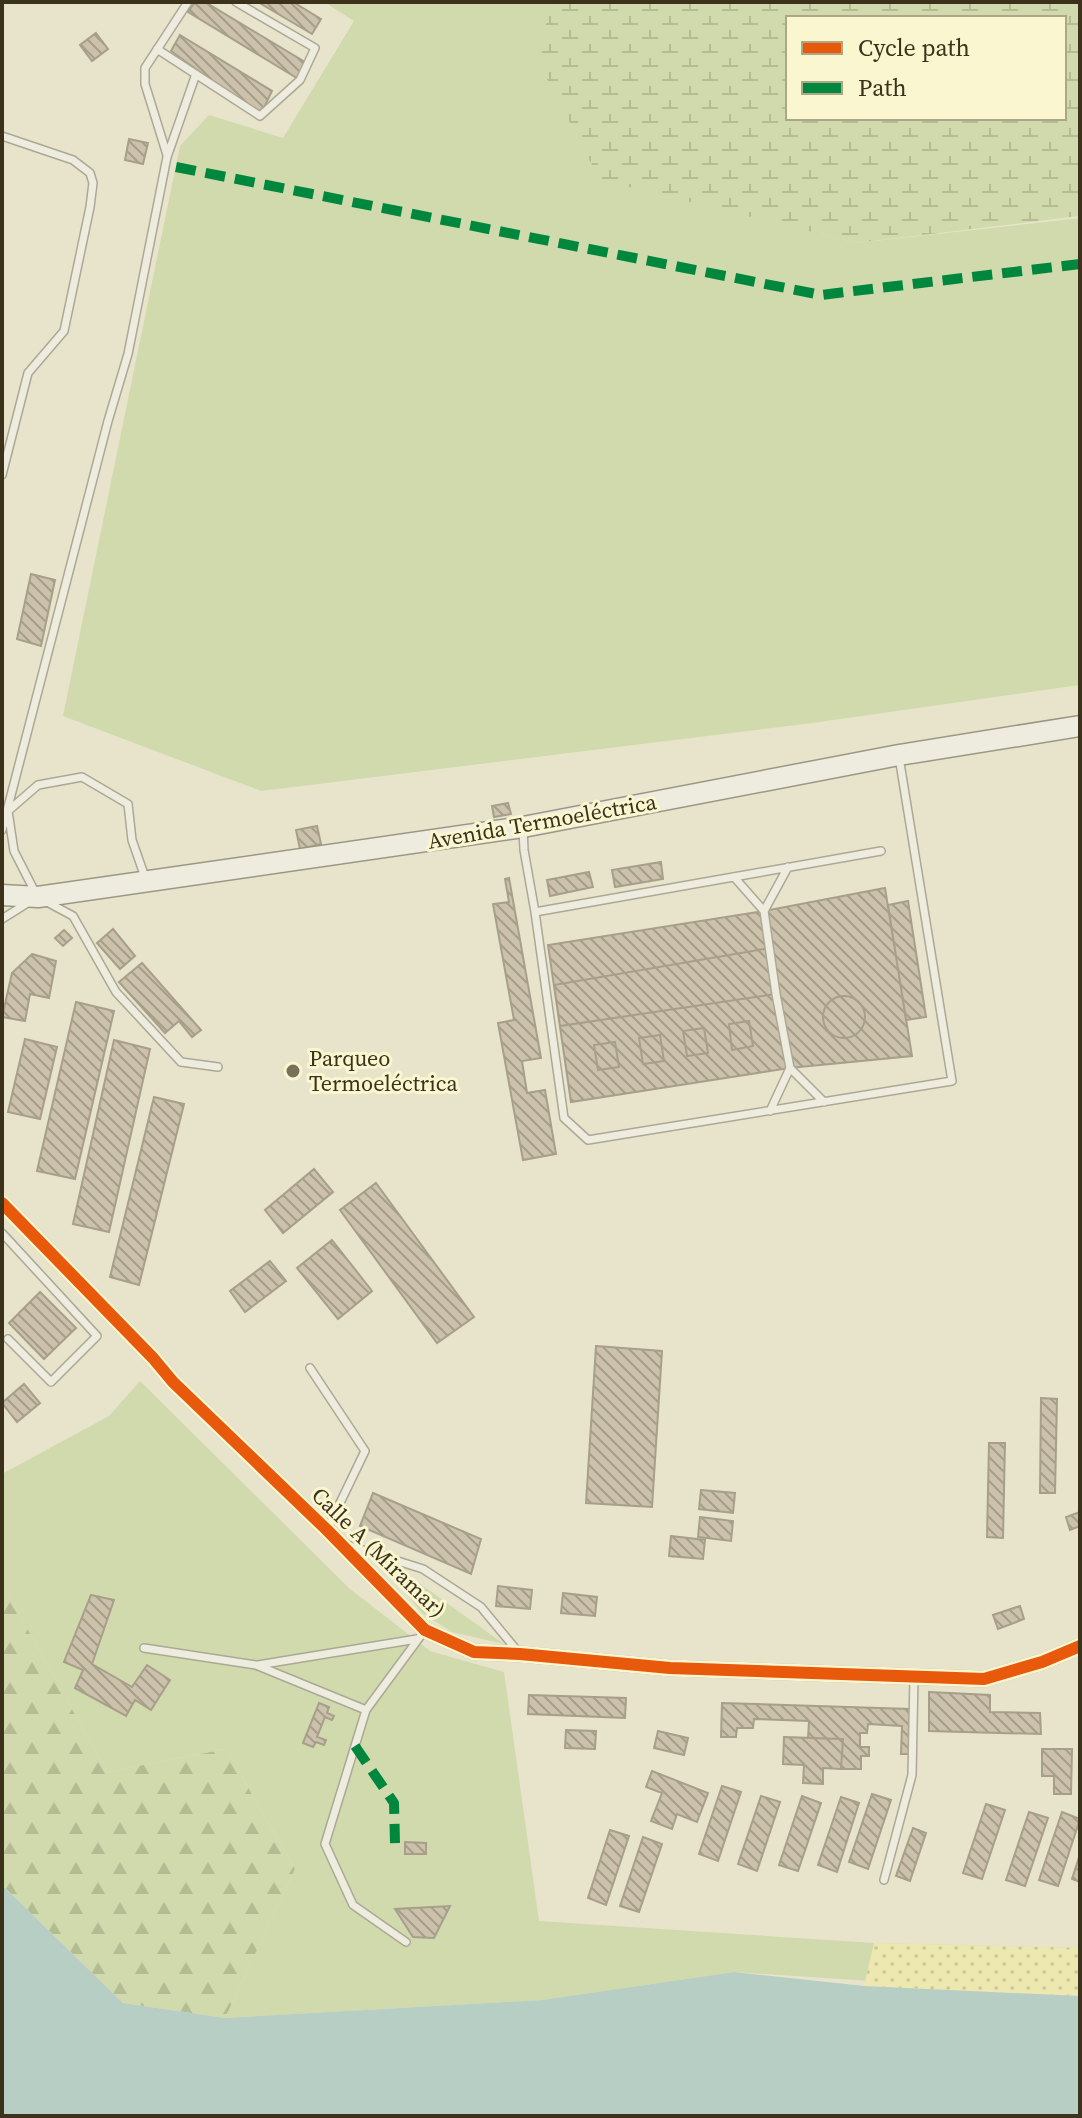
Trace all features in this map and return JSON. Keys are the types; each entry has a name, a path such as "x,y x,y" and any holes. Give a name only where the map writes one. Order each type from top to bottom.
{"main road":[{"name":"Avenida Termoeléctrica","path":"2,895 38,897 523,827 899,755 1080,726"}],"street":[{"name":"Calle A (Miramar)","path":"2,1203 173,1382 327,1530 421,1634 474,1652 670,1668 984,1679 1042,1662 1080,1646"}],"lane":[{"path":"167,157 145,84 145,68 188,2"},
{"path":"157,49 260,116 300,80 315,48 236,2"},
{"path":"2,830 128,354 167,157 196,74"},
{"path":"2,136 73,160 90,173 93,183 64,331 28,373 2,475"},
{"path":"523,827 564,1118 588,1140 952,1081 899,755"},
{"path":"8,811 38,785 82,777 128,804 132,840 146,882"},
{"path":"8,811 14,851 38,897 73,916 116,992 181,1062 218,1067"},
{"path":"535,912 881,851"},
{"path":"764,911 788,867"},
{"path":"734,877 764,911 790,1068 770,1111"},
{"path":"2,919 38,897"},
{"path":"790,1068 824,1102"},
{"path":"2,1233 97,1336 51,1382 8,1339"},
{"path":"310,1368 365,1451 327,1530"},
{"path":"338,1542 423,1569 481,1607 520,1654"},
{"path":"256,1665 421,1634"},
{"path":"406,1942 353,1905 325,1844 366,1710 421,1634"},
{"path":"144,1648 256,1665 366,1710"},
{"path":"884,1880 912,1775 914,1676"}],"green space":[{"path":"324,2 555,2 535,54 601,180 857,243 1080,218 1080,685 812,723 261,791 63,716 180,146 209,115 283,138 354,21"},
{"path":"555,2 1080,2 1080,216 857,243 600,180 534,54"},
{"path":"140,1381 350,1589 430,1651 504,1672 539,1921 874,1943 1080,1948 1080,1995 734,1972 542,2000 225,2018 295,1869 226,1749 107,1772 2,1583 2,1474 109,1416"},
{"path":"384,1567 419,1583 504,1644 452,1632 422,1613"},
{"path":"2,1583 107,1772 226,1749 295,1869 225,2018 123,2003 2,1885"}],"sand":[{"path":"874,1943 1080,1948 1080,1996 864,1986"}],"shaded area":[{"path":"2,1885 123,2003 225,2018 542,2000 734,1972 864,1986 1080,1996 1080,2116 2,2116"}],"building":[{"path":"195,2 205,2 310,65 300,80 188,12"},
{"path":"258,2 293,2 321,19 312,34"},
{"path":"96,33 108,49 92,61 80,45"},
{"path":"180,35 272,91 260,116 171,51"},
{"path":"129,139 148,143 143,164 125,160"},
{"path":"31,574 55,580 41,646 17,639"},
{"path":"508,803 511,814 494,817 492,806"},
{"path":"317,826 321,844 300,849 296,830"},
{"path":"661,862 663,879 615,887 612,870"},
{"path":"589,872 593,887 550,896 547,880"},
{"path":"509,878 541,1058 522,1061 527,1093 545,1090 556,1154 523,1160 498,1023 514,1020 493,904 509,902 505,879"},
{"path":"885,888 912,1056 790,1068 764,911"},
{"path":"908,901 926,1017 906,1020 888,905"},
{"path":"764,911 790,1068 571,1102 548,945"},
{"path":"113,929 135,956 120,969 97,943"},
{"path":"64,930 72,938 63,946 55,938"},
{"path":"770,948 776,994 560,1026 554,985"},
{"path":"32,954 56,961 49,998 30,994 25,1021 2,1017 12,973"},
{"path":"142,963 201,1030 192,1037 179,1021 165,1033 119,982"},
{"path":"844,996 859,1002 865,1017 859,1032 844,1038 829,1032 823,1017 829,1002"},
{"path":"76,1002 114,1011 75,1179 37,1171"},
{"path":"749,1021 753,1046 732,1050 729,1024"},
{"path":"704,1028 708,1053 687,1056 683,1031"},
{"path":"660,1035 664,1061 643,1064 639,1038"},
{"path":"25,1039 57,1047 40,1119 8,1112"},
{"path":"114,1040 150,1049 109,1232 73,1224"},
{"path":"615,1042 619,1067 598,1070 594,1045"},
{"path":"154,1097 184,1104 139,1285 110,1277"},
{"path":"314,1169 333,1192 283,1233 265,1210"},
{"path":"376,1183 474,1317 437,1343 340,1210"},
{"path":"332,1240 372,1291 338,1319 297,1268"},
{"path":"270,1261 286,1281 245,1312 230,1291"},
{"path":"40,1292 76,1328 44,1359 9,1323"},
{"path":"596,1346 662,1351 652,1507 586,1503"},
{"path":"24,1384 40,1403 17,1422 2,1403"},
{"path":"1041,1398 1057,1399 1055,1493 1040,1493"},
{"path":"989,1443 1005,1443 1003,1538 987,1537"},
{"path":"701,1490 735,1493 733,1513 699,1509"},
{"path":"373,1493 481,1539 471,1574 360,1526"},
{"path":"1080,1512 1080,1526 1070,1530 1066,1517"},
{"path":"700,1517 733,1521 731,1541 698,1537"},
{"path":"671,1536 705,1540 703,1559 669,1556"},
{"path":"498,1586 532,1590 530,1609 496,1606"},
{"path":"563,1593 597,1597 595,1616 561,1613"},
{"path":"91,1595 114,1600 92,1664 132,1687 147,1665 170,1680 151,1710 135,1700 126,1716 75,1688 83,1670 64,1662"},
{"path":"1020,1606 1024,1619 998,1629 993,1615"},
{"path":"929,1692 990,1695 990,1712 1040,1713 1041,1734 929,1731"},
{"path":"529,1695 626,1698 625,1718 528,1714"},
{"path":"319,1703 329,1707 327,1713 334,1716 332,1720 325,1717 317,1737 326,1740 324,1745 316,1742 313,1747 303,1743"},
{"path":"722,1703 910,1709 910,1754 901,1754 902,1726 868,1724 867,1733 860,1733 860,1747 869,1747 869,1756 861,1756 861,1769 841,1769 843,1739 808,1738 809,1721 754,1719 753,1728 737,1728 736,1737 721,1737"},
{"path":"566,1730 596,1731 595,1749 565,1748"},
{"path":"658,1731 688,1738 684,1755 654,1748"},
{"path":"784,1737 843,1739 841,1769 823,1768 823,1784 803,1783 804,1765 783,1764"},
{"path":"1042,1749 1072,1749 1071,1794 1054,1794 1054,1776 1042,1776"},
{"path":"652,1771 708,1793 697,1822 677,1814 672,1829 651,1821 662,1793 646,1787"},
{"path":"722,1786 741,1792 718,1861 699,1854"},
{"path":"872,1794 891,1800 868,1869 849,1862"},
{"path":"761,1796 780,1802 757,1871 738,1864"},
{"path":"802,1796 821,1803 798,1871 779,1865"},
{"path":"841,1797 859,1803 837,1872 818,1865"},
{"path":"986,1804 1005,1810 982,1879 963,1873"},
{"path":"1029,1812 1048,1818 1025,1886 1006,1880"},
{"path":"1062,1812 1080,1819 1058,1886 1039,1880"},
{"path":"913,1828 926,1833 910,1881 896,1876"},
{"path":"610,1830 629,1836 606,1905 588,1898"},
{"path":"643,1837 662,1844 639,1912 620,1906"},
{"path":"405,1842 426,1843 426,1854 405,1854"},
{"path":"1080,1854 1080,1882 1072,1879"},
{"path":"450,1906 434,1938 413,1937 395,1909"}],"marked path":[{"path":"176,167 821,295 1080,264"},
{"path":"355,1746 394,1803 395,1843"}],"cycle path":[{"path":"2,1203 173,1382 327,1530 425,1630 474,1652 670,1668 984,1679 1042,1662 1080,1646"}],"place":[{"name":"Parqueo Termoeléctrica","path":"293,1071"}]}
